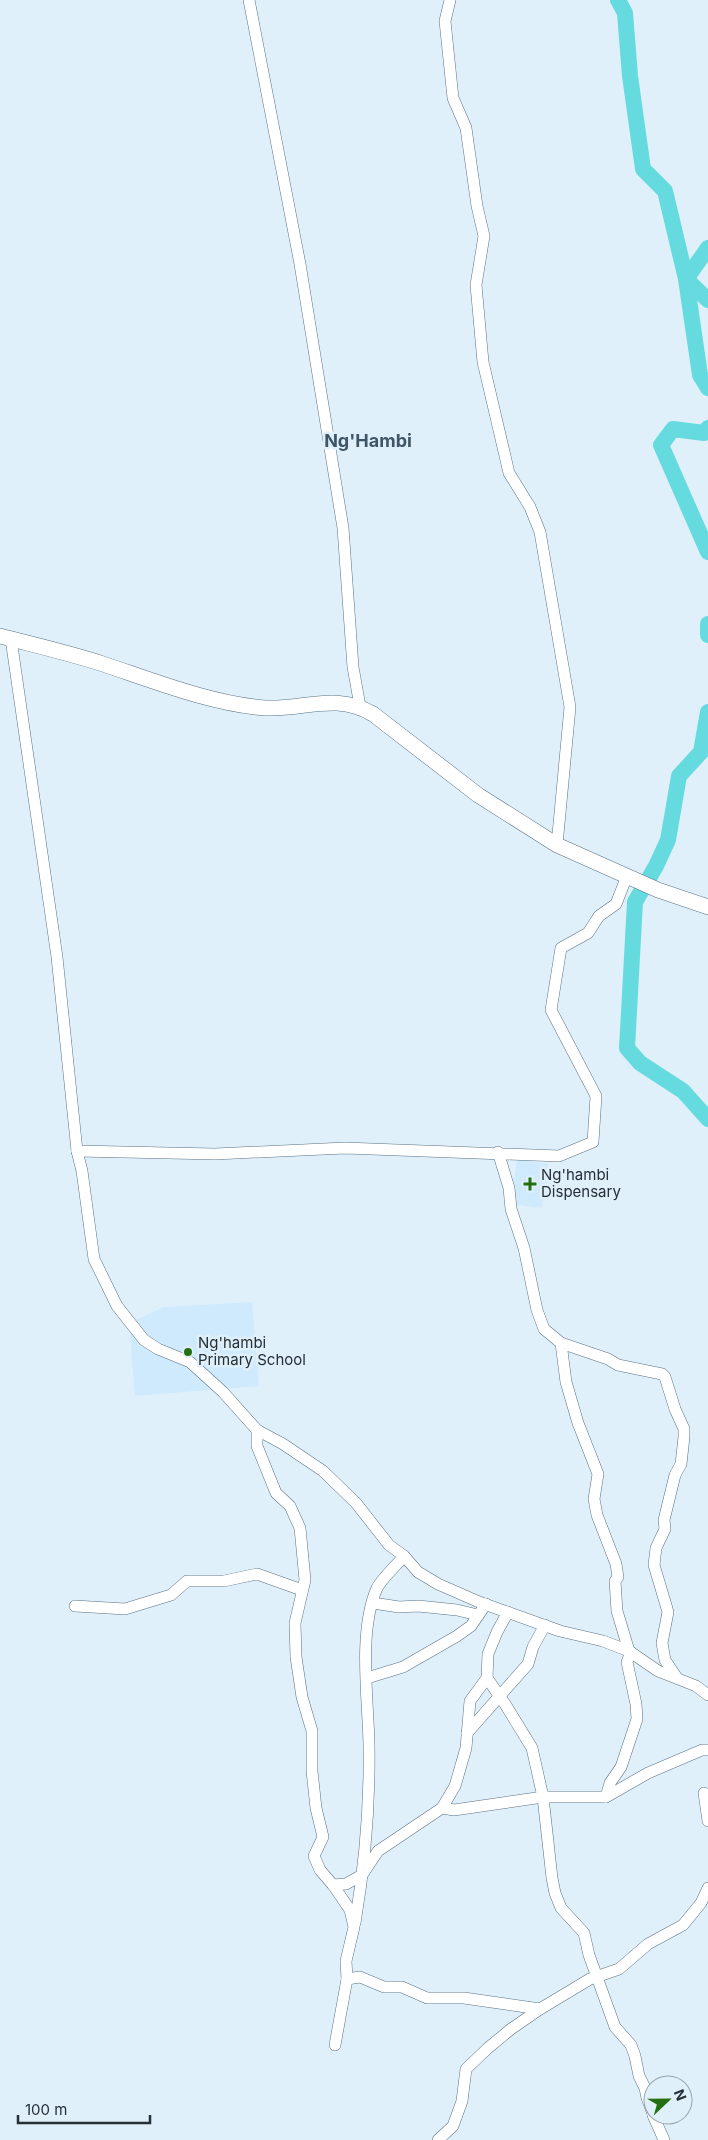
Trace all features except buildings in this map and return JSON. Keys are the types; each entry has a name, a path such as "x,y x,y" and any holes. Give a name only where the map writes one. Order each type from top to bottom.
{"main road":[{"path":"6,638 90,660 186,691 237,703 264,708 288,708 328,702 342,702 360,706 478,795 557,845 658,890 708,907"}],"street":[{"path":"249,0 300,264 343,528 353,667 360,706"},
{"path":"450,0 445,21 453,98 466,128 477,206 484,236 476,285 483,362 509,473 530,507 540,532 570,707 557,845"},
{"path":"6,638 57,957 67,1071 94,1259 117,1306 144,1340 190,1362 223,1392 257,1430 283,1444 323,1471 356,1503 389,1545 404,1556 418,1572 438,1584 486,1604 545,1626 603,1641 630,1652 658,1671 696,1686 708,1694"},
{"path":"77,1151 215,1154 345,1148 498,1152 559,1156 593,1142 596,1096 551,1010 561,948 588,932 599,916 616,904 627,876"},
{"path":"498,1152 508,1188 511,1210 524,1248 537,1310 544,1330 561,1343 608,1358 618,1366 662,1374 665,1377 675,1409 684,1428 681,1464 675,1475 664,1520 665,1529 656,1548 654,1565 668,1612 662,1643 665,1660 677,1678"},
{"path":"561,1343 566,1382 578,1423 598,1474 594,1499 600,1526 616,1564 618,1577 614,1581 617,1611 630,1652 627,1662 636,1704 637,1719 621,1767 610,1783 606,1797"},
{"path":"257,1430 257,1446 276,1493 290,1506 300,1528 305,1580 295,1623 296,1657 302,1697 312,1731 312,1771 316,1808 323,1837 314,1856 320,1870 350,1910 354,1927"},
{"path":"335,2045 347,1979 346,1961 354,1927 362,1875 369,1745 368,1622 378,1587 404,1556"},
{"path":"75,1606 125,1609 148,1600 171,1595 187,1581 224,1581 257,1574 302,1590"},
{"path":"373,1603 399,1607 418,1606 456,1610 478,1615"},
{"path":"367,1678 394,1670 422,1657 471,1626 486,1604"},
{"path":"333,1885 346,1884 362,1875 378,1851 442,1808 455,1786 466,1748 470,1701 487,1678 488,1654 508,1612"},
{"path":"467,1733 528,1664 533,1647 545,1626"},
{"path":"487,1678 532,1748 543,1797 555,1893 561,1908 584,1932 589,1955 615,2028 631,2044 636,2056 639,2076 643,2084"},
{"path":"442,1808 454,1810 543,1797 606,1797 648,1773 702,1750 708,1750"},
{"path":"704,1794 708,1820"},
{"path":"438,2140 453,2126 462,2101 466,2069 511,2029 540,2009 598,1976 620,1969 648,1944 683,1925 701,1903 708,1888"},
{"path":"347,1979 360,1977 384,1987 402,1987 427,1998 464,1998 540,2009"},
{"path":"657,2125 664,2140"}],"shaded area":[{"name":"Ng'hambi Dispensary","path":"517,1159 548,1164 542,1208 511,1204"},
{"path":"252,1302 259,1386 135,1396 129,1323 164,1307"}],"waterway":[{"path":"618,0 625,13 630,76 643,169 665,191 686,279 700,375 708,388"},
{"path":"708,248 686,279 708,300"},
{"path":"708,428 704,433 673,429 661,445 708,552"},
{"path":"708,624 708,635"},
{"path":"708,712 701,752 679,776 668,840 656,866 635,902 627,1048 640,1063 683,1091 708,1119"}],"place":[{"name":"Ng'hambi Dispensary","path":"530,1184"},
{"name":"Ng'hambi Primary School","path":"188,1352"}],"district":[{"name":"Ng'Hambi","path":"368,441"}]}
